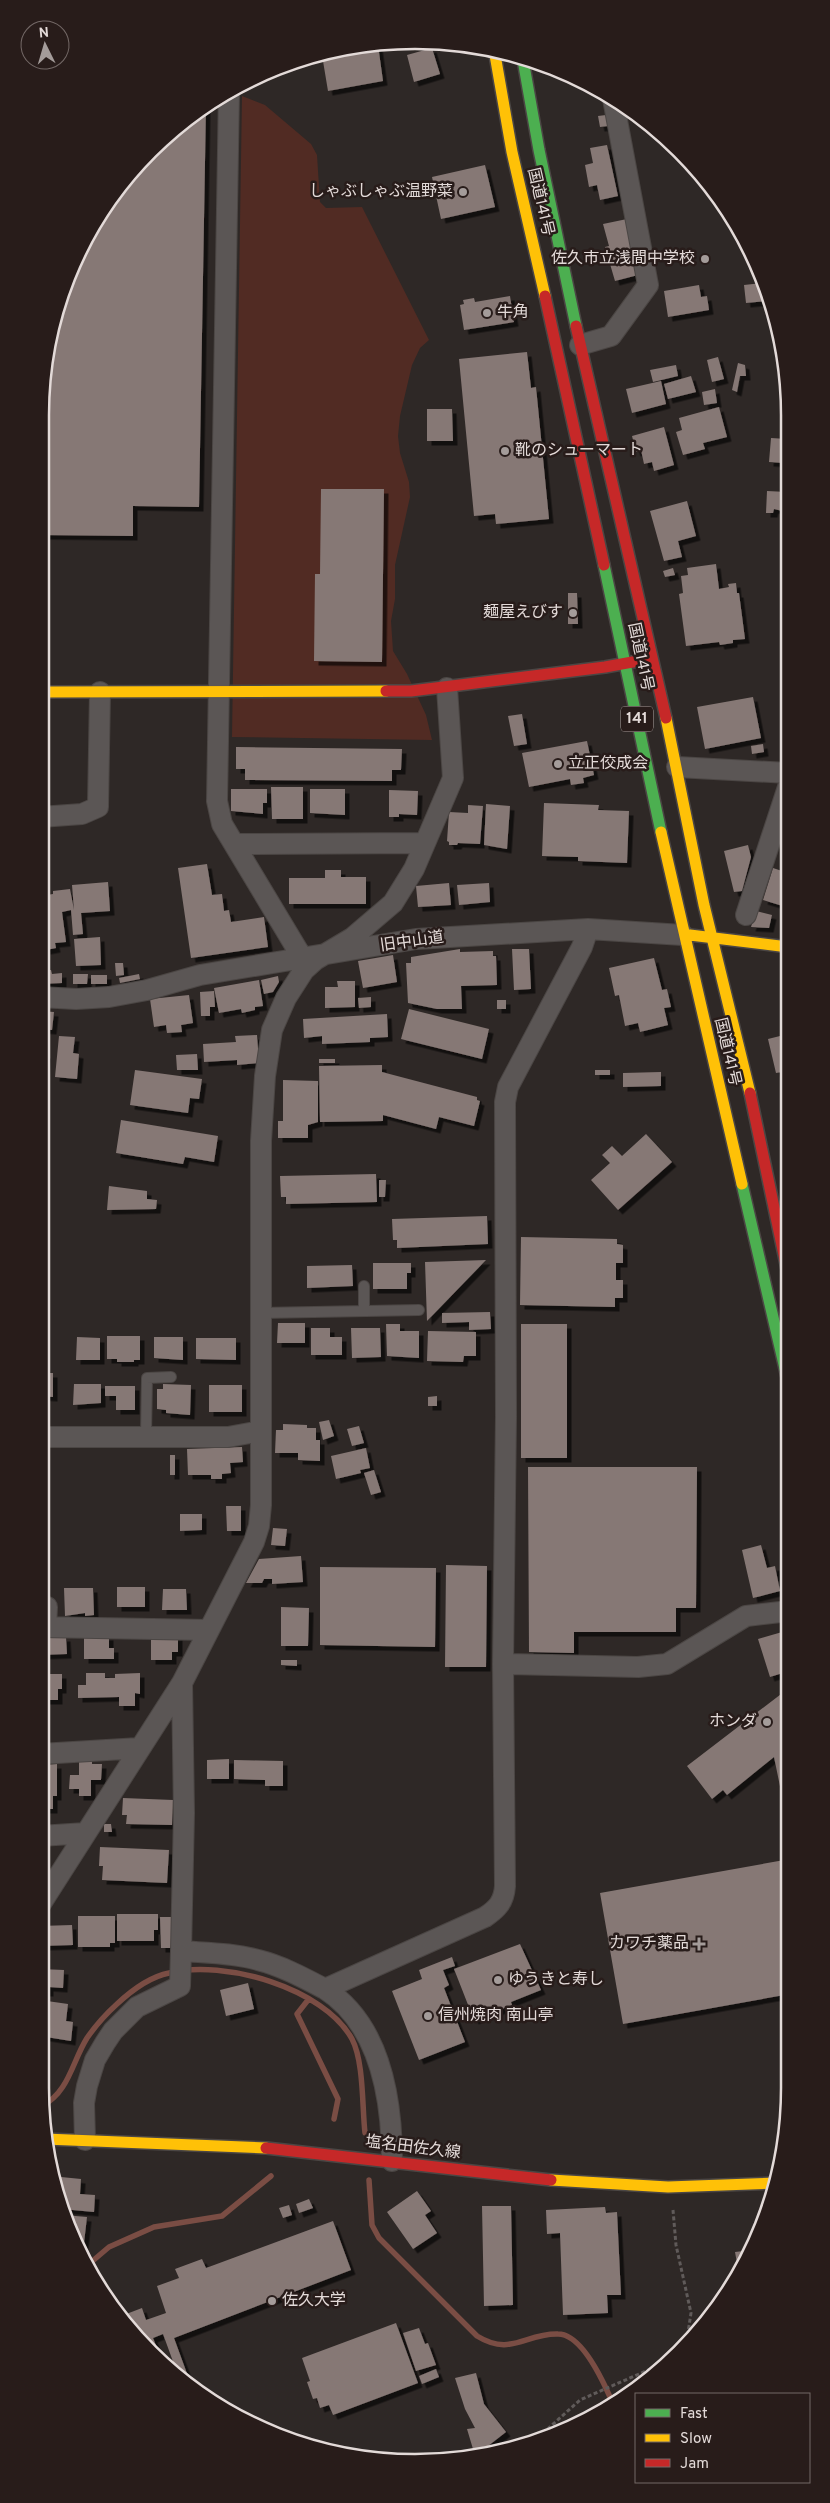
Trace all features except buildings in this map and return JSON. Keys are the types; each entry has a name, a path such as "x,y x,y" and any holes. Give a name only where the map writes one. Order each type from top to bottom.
{"main road":[{"name":"国道141号","path":"496,58 512,152 589,494 683,935 781,1352"},
{"name":"国道141号","path":"524,65 539,150 580,345 677,767 713,938 750,1092 781,1240"},
{"path":"49,692 383,692 447,688 651,658"},
{"name":"旧中山道","path":"683,935 781,945"},
{"name":"塩名田佐久線","path":"53,2139 232,2146 392,2161 539,2179 671,2188 769,2183"}],"street":[{"path":"229,100 218,814 234,844 312,957"},
{"path":"580,345 611,336 648,285 615,108"},
{"path":"49,1891 182,1683 254,1542 259,1526 261,1431 261,1141 267,1053 272,1030 286,998 312,957 352,938 393,903 414,869 453,778 447,688"},
{"path":"49,816 82,814 98,807 100,692"},
{"path":"677,767 781,774"},
{"path":"746,914 781,808"},
{"path":"234,844 424,843"},
{"path":"325,1989 485,1917 494,1911 504,1898 502,1664 506,1416 505,1102 508,1087 582,947 588,929"},
{"name":"旧中山道","path":"49,997 76,999 109,997 200,975 425,938 588,929 683,935"},
{"path":"49,1437 146,1435 228,1437 261,1431"},
{"path":"502,1664 638,1667 667,1664 746,1616 781,1612"},
{"path":"49,1627 209,1630"},
{"path":"86,2140 84,2103 87,2086 95,2060 105,2043 113,2031 137,2007 158,1995 174,1990 180,1986 182,1981 184,1813 182,1683"},
{"path":"49,1753 140,1748"},
{"path":"49,1835 86,1833"},
{"path":"181,1955 229,1954 258,1960 283,1968 325,1989 347,2007 370,2040 388,2095 392,2128 392,2161"}],"lane":[{"path":"364,1286 364,1311"},
{"path":"261,1313 419,1310"},
{"path":"146,1435 146,1378 171,1377"}],"path":[{"path":"671,2188 676,2245 692,2313 689,2331"},
{"path":"547,2429 580,2400 646,2372"}],"shaded area":[{"path":"242,96 265,105 311,144 317,155 320,202 326,208 362,207 429,340 420,348 412,365 400,416 398,436 400,453 409,482 410,497 395,565 395,599 391,621 393,651 407,674 426,715 432,740 232,737"}],"waterway":[{"path":"50,2101 64,2085 87,2038 109,2012 129,1994 148,1981 169,1973 192,1970 217,1970 244,1974 296,1992 319,2005 338,2021 352,2039 359,2060 365,2133"},
{"path":"308,2000 297,2014 338,2099 334,2119"},
{"path":"93,2261 109,2247 154,2227 222,2216 271,2176"},
{"path":"369,2180 372,2225 379,2238 477,2336 489,2342 499,2344 509,2344 546,2335 558,2334 567,2336 576,2342 592,2362 610,2398"}],"traffic: fast":[{"path":"524,65 539,150 576,326"},
{"path":"604,565 661,832"},
{"path":"742,1184 781,1352"}],"traffic: slow":[{"path":"496,58 512,152 545,296"},
{"path":"49,692 386,691"},
{"path":"666,718 704,905 750,1093"},
{"path":"661,832 742,1184"},
{"path":"690,935 781,946"},
{"path":"53,2139 266,2148"},
{"path":"551,2180 668,2187 769,2183"}],"traffic: jam":[{"path":"545,296 604,565"},
{"path":"576,326 666,718"},
{"path":"386,691 411,691 605,667 649,659"},
{"path":"750,1093 781,1241"},
{"path":"266,2148 551,2180"}],"place":[{"name":"しゃぶしゃぶ温野菜","path":"463,192"},
{"name":"佐久市立浅間中学校","path":"705,259"},
{"name":"牛角","path":"487,313"},
{"name":"靴のシューマート","path":"505,451"},
{"name":"麺屋えびす","path":"573,613"},
{"name":"立正佼成会","path":"558,764"},
{"name":"ホンダ","path":"767,1722"},
{"name":"カワチ薬品","path":"699,1944"},
{"name":"ゆうきと寿し","path":"498,1980"},
{"name":"信州焼肉 南山亭","path":"428,2016"},
{"name":"佐久大学","path":"272,2301"}]}
